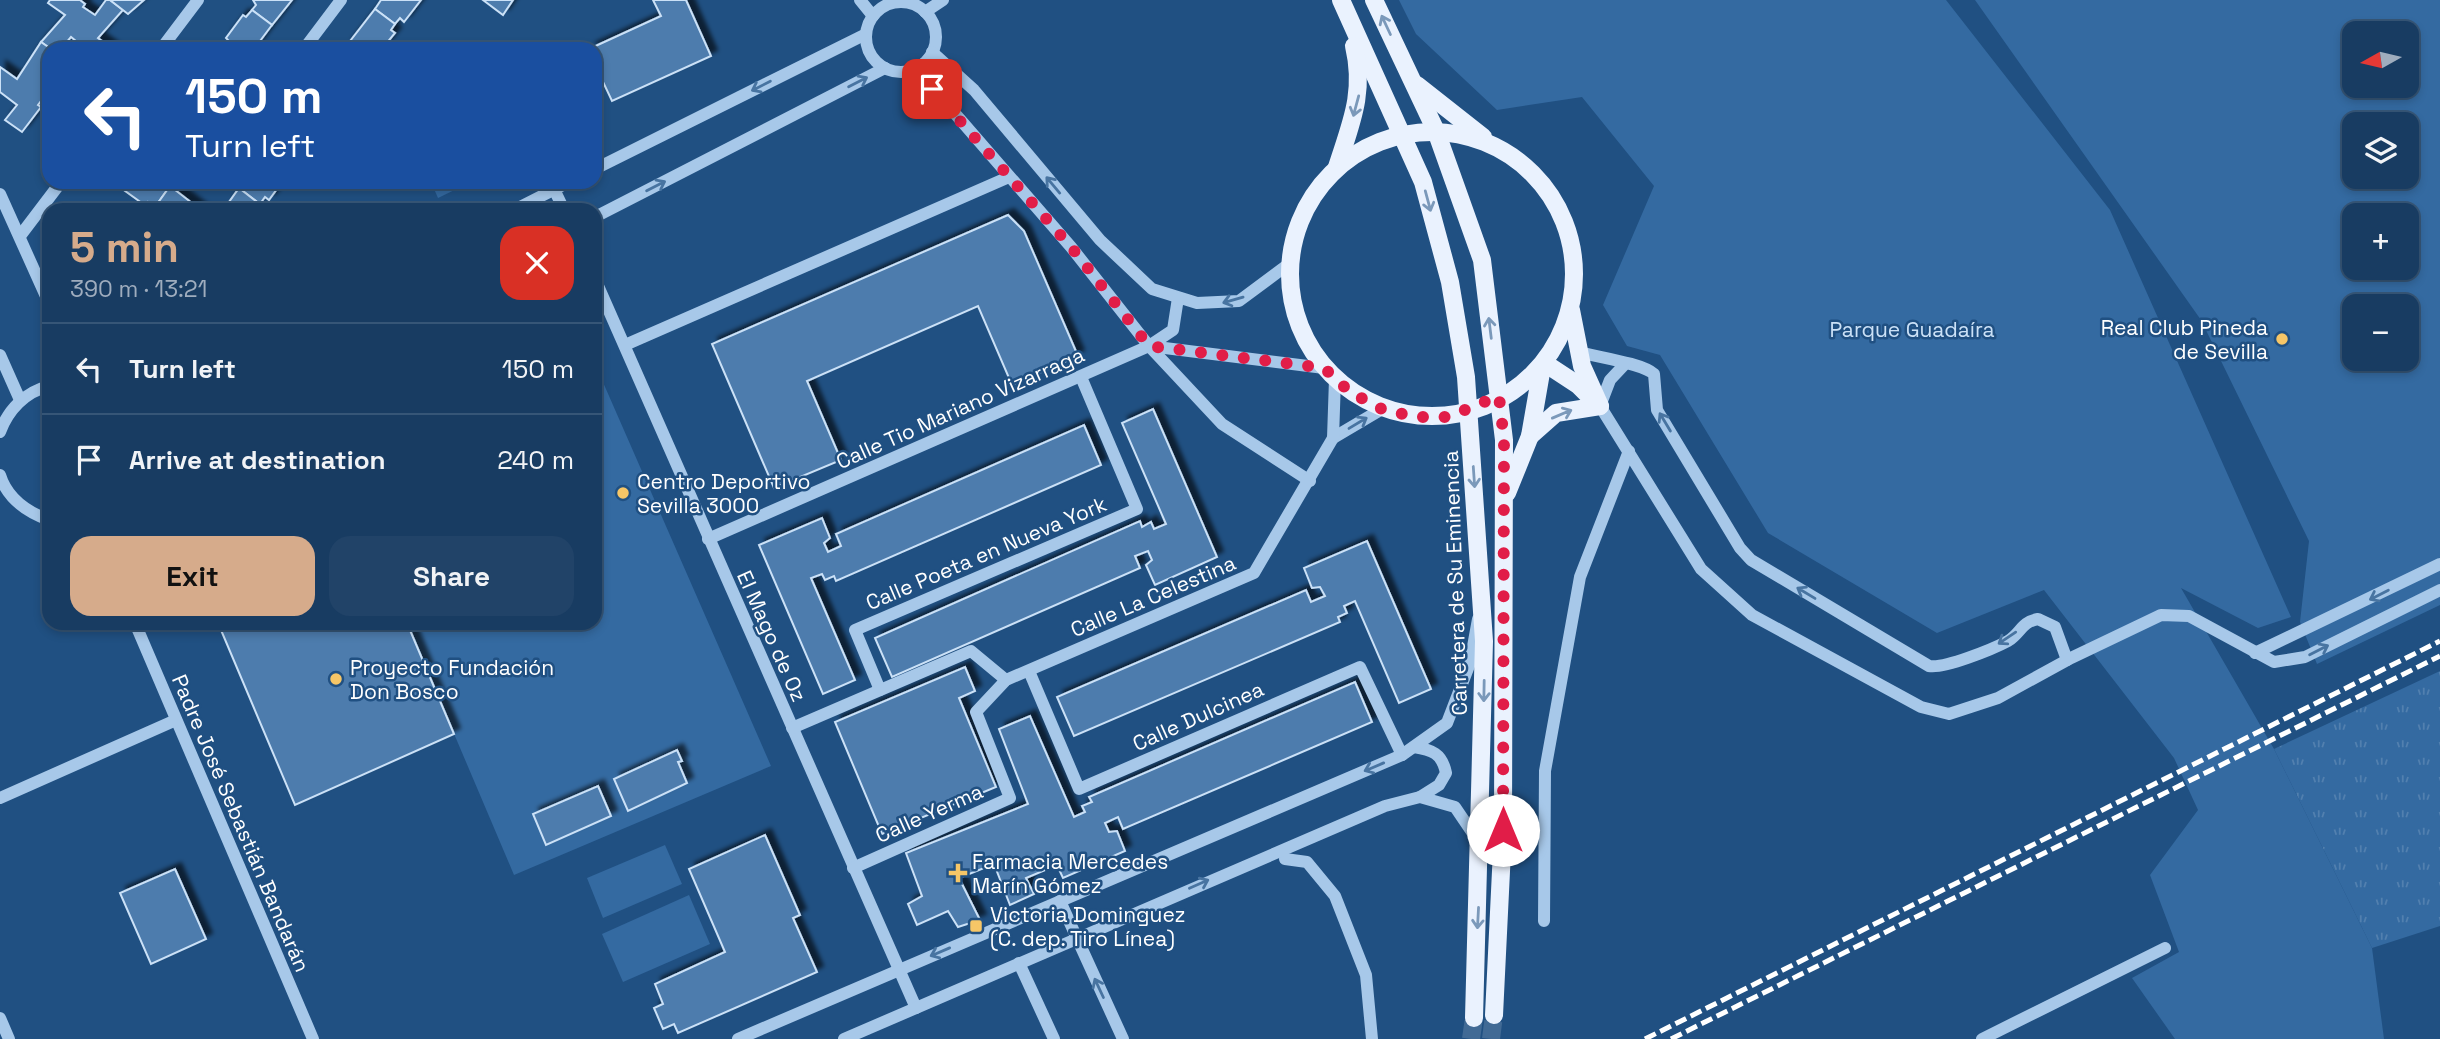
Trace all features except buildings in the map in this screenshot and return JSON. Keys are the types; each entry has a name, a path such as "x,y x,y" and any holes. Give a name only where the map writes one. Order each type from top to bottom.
{"main road":[{"path":"1374,0 1436,131 1482,260 1499,396 1504,440 1503,830 1494,1014"},
{"path":"1337,167 1359,98 1360,70 1344,7"},
{"name":"Carretera de Su Eminencia","path":"1344,7 1423,182 1450,282 1469,409 1482,598 1481,845 1474,1018"},
{"path":"1413,82 1491,143 1525,165 1552,194 1569,231 1576,270 1571,310 1560,340 1544,365 1514,392 1448,417 1415,417 1382,409 1350,392 1330,374 1304,337 1292,301 1290,263 1297,228 1313,195 1337,167 1373,144 1436,131 1453,132 1491,143"},
{"path":"1571,310 1579,352 1600,406"},
{"path":"1544,365 1578,385 1600,406"},
{"path":"1503,502 1530,436 1544,365"},
{"path":"1530,436 1556,413 1600,406"}],"street":[{"path":"166,42 198,0"},
{"path":"309,42 341,0"},
{"path":"860,0 873,16"},
{"path":"925,12 943,0"},
{"path":"885,68 873,57 866,34 873,16 884,6 905,1 925,12 935,31 932,52 912,70"},
{"path":"602,166 866,34"},
{"path":"932,52 974,90 1100,240 1152,289 1197,303 1239,301 1290,263"},
{"path":"602,213 885,68 912,70 951,109 1071,247 1149,346 1222,424 1310,481"},
{"path":"625,345 1009,177"},
{"path":"45,203 56,189"},
{"path":"528,203 554,190 560,203"},
{"path":"0,194 42,287"},
{"path":"20,236 42,207"},
{"name":"El Mago de Oz","path":"602,294 916,1008"},
{"path":"1149,346 1173,330 1178,298"},
{"path":"1149,346 1330,374 1333,438 1382,409"},
{"name":"Calle Tio Mariano Vizarraga","path":"708,539 1149,346"},
{"path":"1579,352 1625,365 1638,364 1654,374 1657,410 1740,548 1751,560 1929,666 1943,666 2010,640 2021,625 2038,619 2049,621 2055,627 2067,660"},
{"path":"0,355 20,400"},
{"path":"1625,365 1604,391 1600,406 1702,569 1752,615 1921,707 1949,714 1998,698 2067,660 2161,615 2189,616 2274,662 2305,657 2440,590"},
{"name":"Calle Poeta en Nueva York","path":"880,690 855,631 1137,509 1081,377"},
{"path":"0,432 5,418 20,400 42,389"},
{"name":"Calle La Celestina","path":"1006,680 1254,573 1333,438"},
{"path":"1544,921 1545,771 1580,577 1629,451"},
{"path":"0,475 6,500 42,517"},
{"path":"2255,653 2440,564"},
{"path":"738,1039 1402,755 1447,723 1470,663 1482,598"},
{"name":"Padre José Sebastián Bandarán","path":"138,630 313,1039"},
{"path":"792,728 971,651 1006,680"},
{"name":"Calle Dulcinea","path":"1029,671 1079,789 1360,667 1402,755"},
{"name":"Calle Yerma","path":"853,868 1010,798 976,712 1006,680"},
{"path":"0,798 176,720"},
{"path":"844,1039 1300,840 1385,806 1420,797 1439,785 1446,773 1444,762 1436,752 1414,747"},
{"path":"1420,797 1455,807 1481,845"},
{"path":"1285,859 1307,862 1335,896 1366,975 1373,1039"},
{"path":"1060,901 1123,1039"},
{"path":"1982,1039 2165,948"},
{"path":"1019,963 1054,1039"},
{"path":"0,1018 9,1039"}],"green space":[{"name":"Parque Guadaíra","path":"1399,0 1946,0 2110,210 2291,617 2258,628 2181,588 2274,749 2372,948 2384,1039 2175,1039 2132,978 2179,952 2150,875 2198,810 2174,758 2044,590 1937,633 1768,533 1660,355 1627,346 1603,305 1654,186 1582,97 1497,110 1416,34"},
{"name":"Real Club Pineda de Sevilla","path":"1975,0 2440,0 2440,605 2317,664 2300,622 2309,541 2201,320"},
{"path":"434,189 457,189 438,198"},
{"name":"Centro Deportivo Sevilla 3000","path":"602,380 771,766 514,875 410,630 602,630"},
{"path":"2440,671 2440,926 2372,948 2274,749"},
{"path":"665,845 682,884 603,918 587,878"},
{"path":"689,895 710,944 623,982 602,934"}],"tunnel":[{"path":"1491,1039 1494,1015"},
{"path":"1471,1039 1474,1018"}],"railway":[{"path":"1645,1039 2440,641"},
{"path":"1671,1039 2440,656"}],"place":[{"name":"Real Club Pineda de Sevilla","path":"2282,339"},
{"name":"Centro Deportivo Sevilla 3000","path":"623,493"},
{"name":"Proyecto Fundación Don Bosco","path":"336,679"},
{"name":"Farmacia Mercedes Marín Gómez","path":"958,873"},
{"name":"Victoria Dominguez (C. dep. Tiro Línea)","path":"976,926"}],"route":[{"path":"932,89 1071,247 1149,346 1324,368 1350,392 1382,409 1415,417 1448,417 1499,396 1504,440 1503,830"}]}
